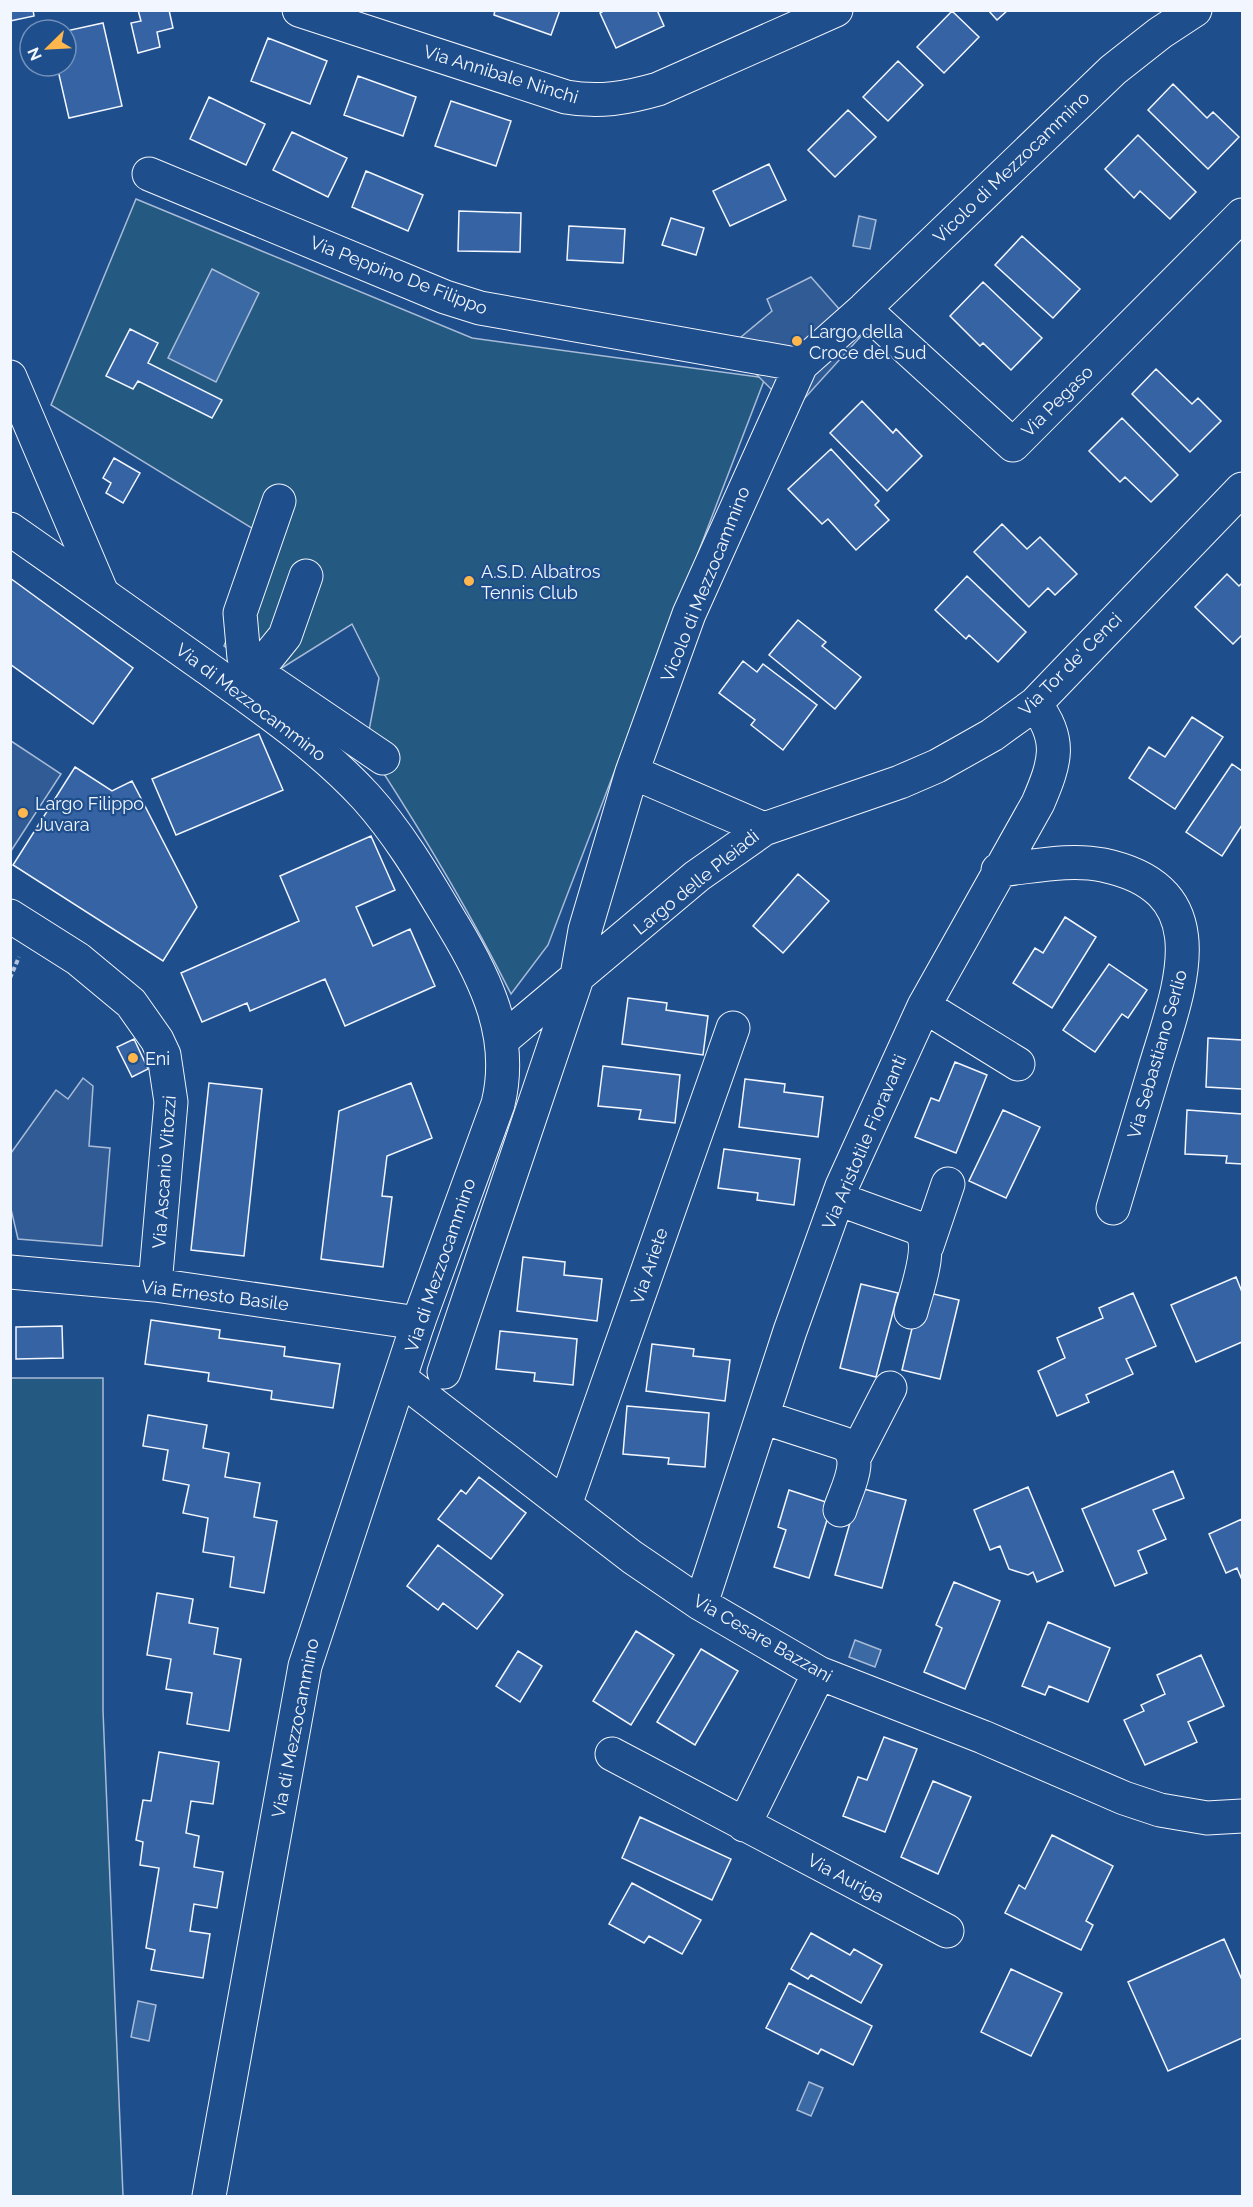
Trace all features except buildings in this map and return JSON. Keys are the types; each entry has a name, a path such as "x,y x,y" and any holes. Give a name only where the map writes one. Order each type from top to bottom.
{"street":[{"name":"Via Annibale Ninchi","path":"299,10 566,97 598,100 632,96 658,89 836,10"},
{"name":"Vicolo di Mezzocammino","path":"632,772 689,614 801,365 864,309 1113,70 1160,33 1195,10"},
{"name":"Via Peppino De Filippo","path":"148,174 445,297 480,308 801,365"},
{"name":"Via Pegaso","path":"864,309 1013,445 1242,215"},
{"path":"10,377 64,498 102,593"},
{"name":"Via Tor de' Cenci","path":"764,829 900,782 937,766 992,735 1035,704 1242,489"},
{"path":"248,682 240,613 279,501"},
{"name":"Via di Mezzocammino","path":"10,529 102,593 248,682 366,797 399,838 473,959 492,1002 502,1040 503,1069 498,1104 418,1323 314,1632 301,1680 209,2196"},
{"path":"248,682 285,636 306,576"},
{"path":"248,682 383,758"},
{"name":"Via Aristotile Fioravanti","path":"701,1604 762,1417 838,1199 924,1006 1038,802 1052,764 1054,746 1052,730 1035,704"},
{"path":"576,981 585,930 632,772"},
{"name":"Largo delle Pleiadi","path":"632,772 764,829"},
{"name":"Largo delle Pleiadi","path":"502,1040 576,981 698,876 764,829"},
{"name":"Via Sebastiano Serlio","path":"998,870 1071,863 1103,865 1132,874 1150,884 1166,899 1176,918 1182,943 1182,974 1113,1208"},
{"name":"Via Ascanio Vitozzi","path":"10,915 78,959 115,988 131,1003 149,1027 164,1055 171,1102 155,1284"},
{"name":"Via di Mezzocammino","path":"444,1372 576,981"},
{"path":"924,1006 1018,1065"},
{"name":"Via Ariete","path":"565,1505 733,1028"},
{"path":"911,1312 927,1246 948,1184"},
{"path":"838,1199 918,1228 925,1235 927,1246"},
{"name":"Via Ernesto Basile","path":"10,1272 155,1284 418,1323"},
{"name":"Via Cesare Bazzani","path":"401,1379 632,1557 701,1604 819,1673 983,1737 1124,1798 1160,1810 1207,1818 1242,1815"},
{"path":"840,1510 855,1456 890,1388"},
{"path":"762,1417 843,1443 855,1456"},
{"path":"744,1825 819,1673"},
{"name":"Via Auriga","path":"612,1754 947,1931"}],"shaded area":[{"name":"A.S.D. Albatros Tennis Club","path":"136,199 472,338 765,378 548,945 511,994 442,868 366,746 379,678 352,624 269,676 224,646 268,538 51,405"},
{"path":"859,216 876,220 870,249 853,246"},
{"path":"212,269 259,293 216,382 168,358"},
{"name":"Largo della Croce del Sud","path":"811,277 862,335 793,411 729,347 772,311 767,299"},
{"name":"Largo Filippo Juvara","path":"11,741 61,774 11,851"},
{"path":"83,1078 93,1086 89,1146 110,1148 102,1246 18,1239 11,1209 11,1153 56,1090 68,1099"},
{"path":"11,1378 103,1378 103,1711 123,2196 11,2196"},
{"path":"855,1640 881,1650 875,1667 849,1657"},
{"path":"138,2001 156,2005 149,2041 131,2037"},
{"path":"809,2082 823,2088 811,2116 797,2110"}],"place":[{"name":"Largo della Croce del Sud","path":"797,341"},
{"name":"A.S.D. Albatros Tennis Club","path":"469,581"},
{"name":"Largo Filippo Juvara","path":"23,813"},
{"name":"Eni","path":"133,1058"}]}
